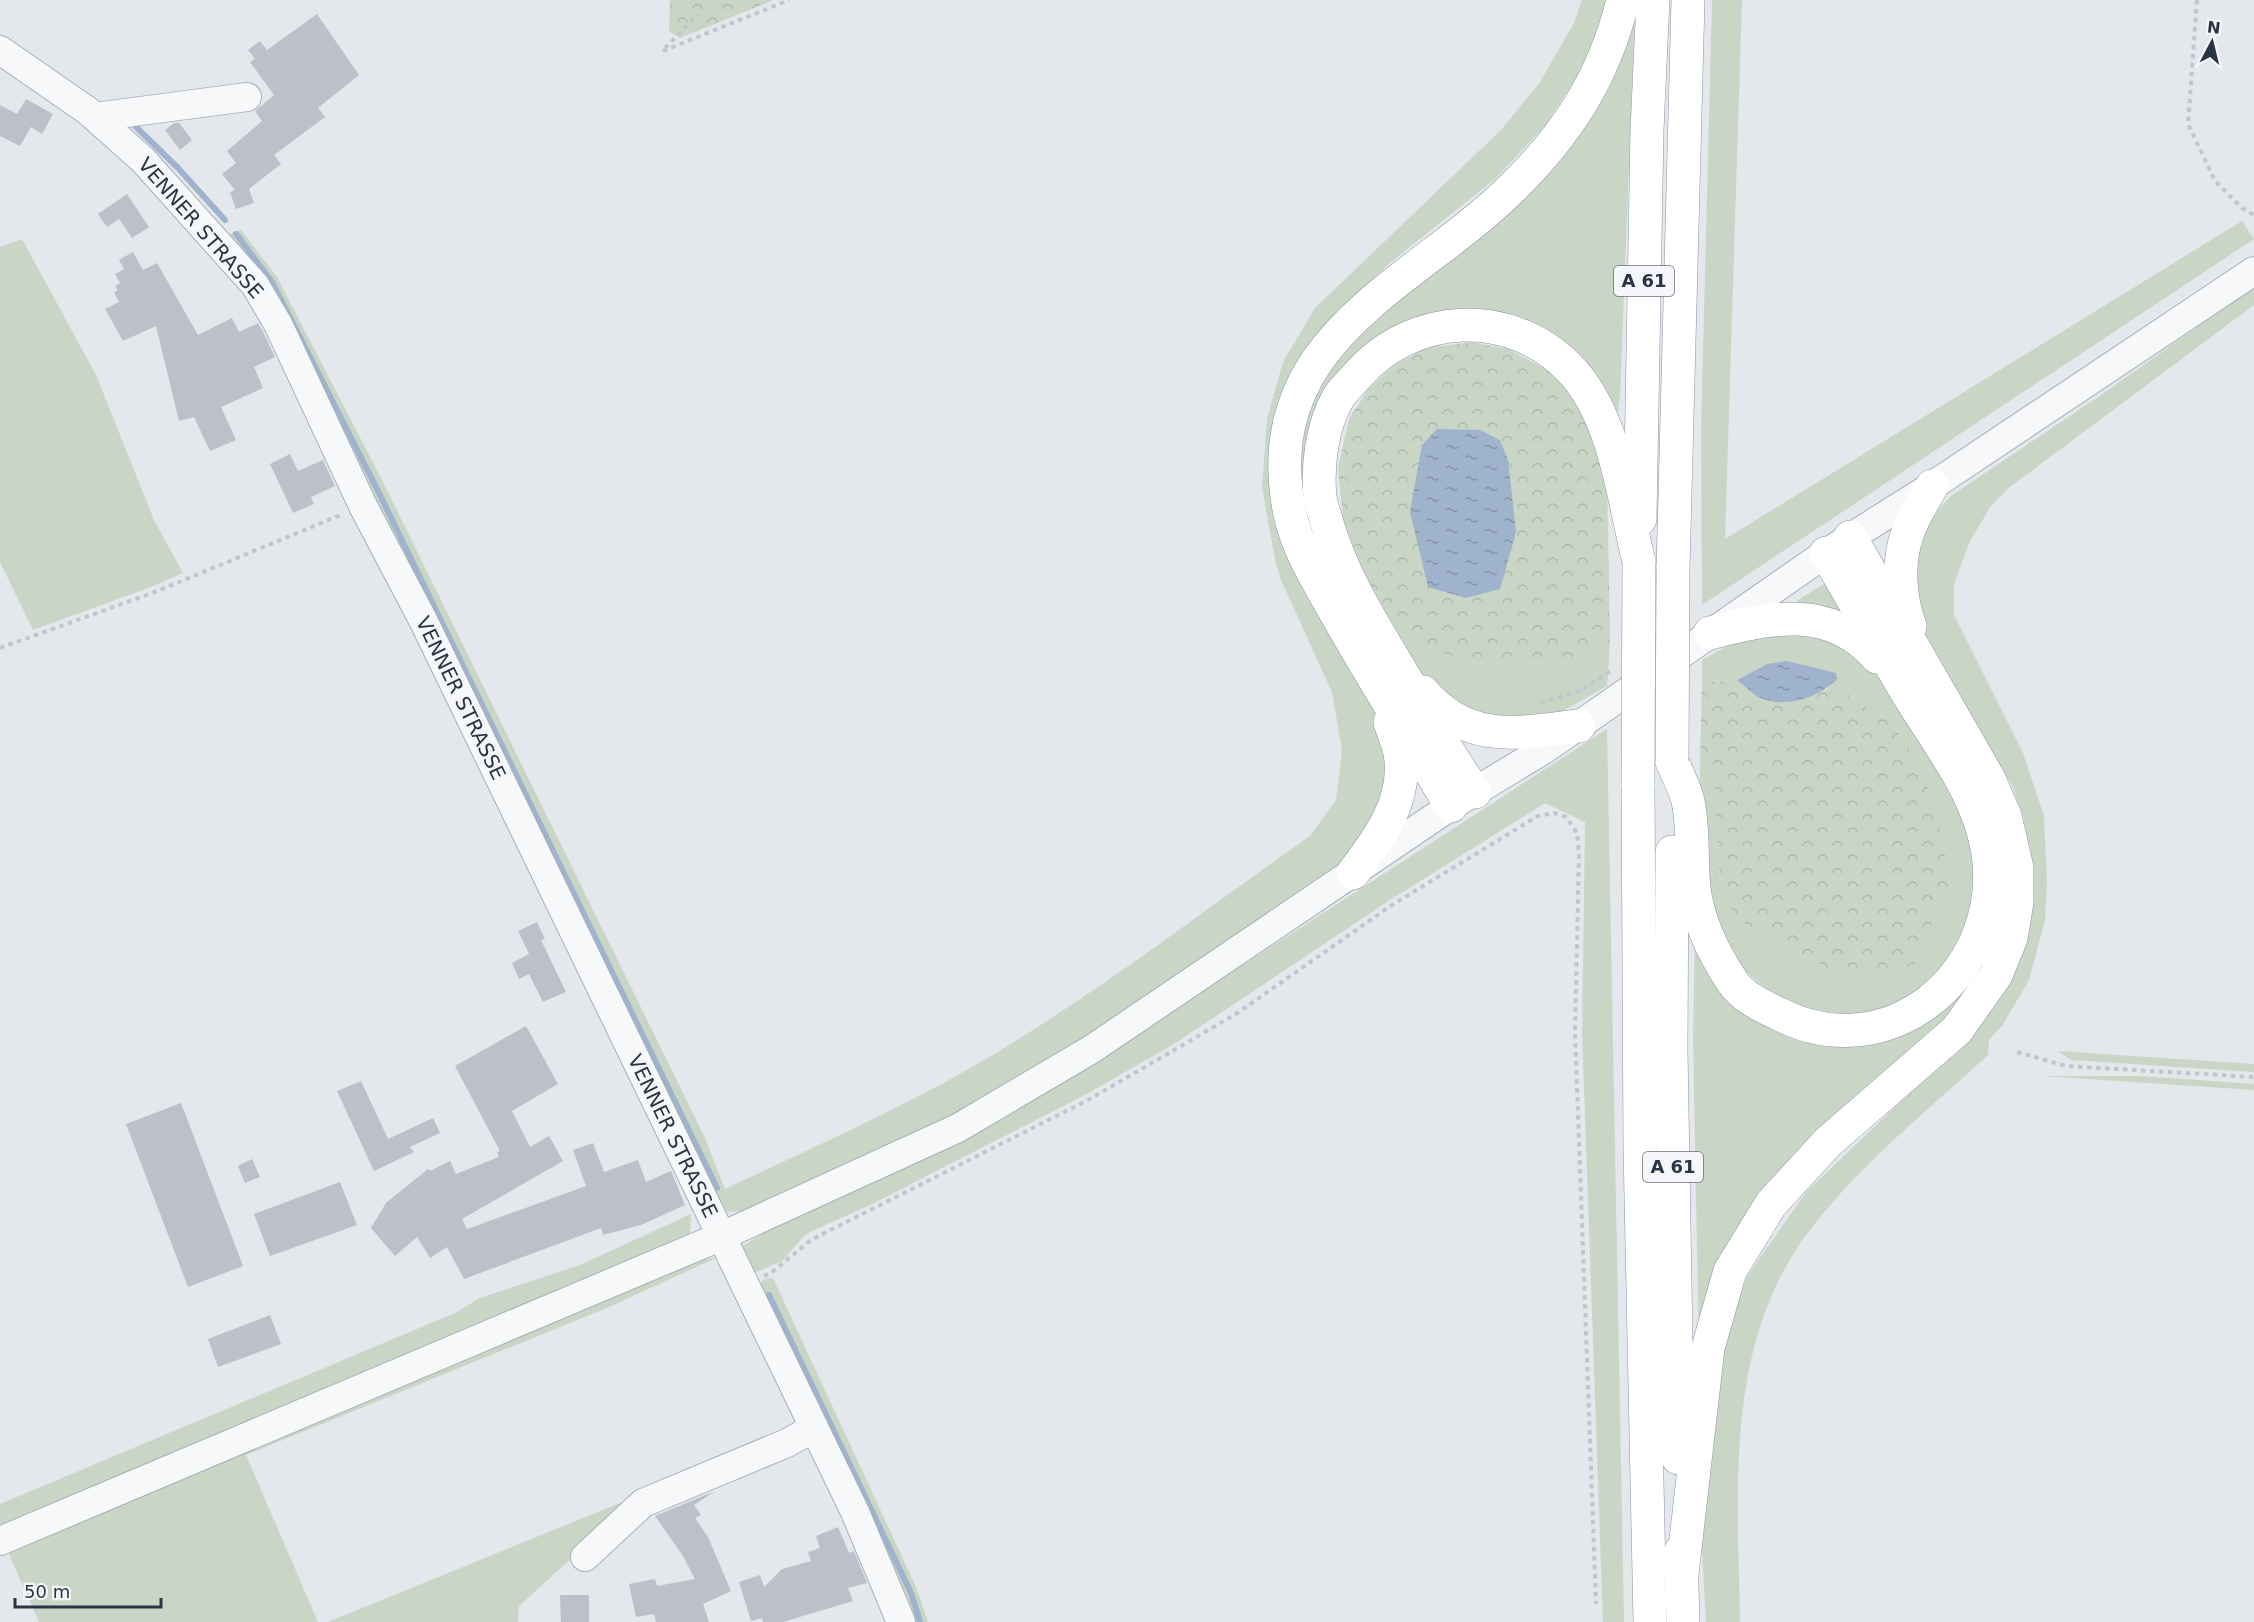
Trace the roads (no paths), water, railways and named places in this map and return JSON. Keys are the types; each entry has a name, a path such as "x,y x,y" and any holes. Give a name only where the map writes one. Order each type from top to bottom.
{"highway":[{"path":"1463,799 1381,694 1311,570 1290,515 1285,466 1294,412 1306,379 1332,338 1374,298 1508,192 1546,153 1587,98 1616,31 1623,0"},
{"name":"A 61","path":"1650,1622 1640,1172 1638,784 1639,562 1647,142 1653,0"},
{"name":"A 61","path":"1683,1622 1673,1202 1672,760 1673,568 1688,0"},
{"path":"1463,799 1459,769 1392,657 1337,557 1320,498 1322,441 1338,398 1366,366 1399,341 1426,331 1470,324 1510,331 1543,348 1573,373 1594,402 1610,439 1639,562"},
{"path":"1917,683 1903,608 1901,571 1906,536 1932,486"},
{"path":"1672,760 1688,801 1694,890 1701,919 1712,947 1733,984 1758,1004 1794,1023 1833,1030 1880,1026 1908,1017 1939,996 1969,960 1988,906 1989,862 1975,803 1917,683 1838,545"},
{"path":"1682,1574 1708,1348 1730,1271 1771,1203 1828,1142 1957,1030 1996,975 2011,938 2017,902 2017,868 2005,816 1989,779 1917,683 1844,628 1804,618 1759,620 1710,633"},
{"path":"1392,657 1430,700 1458,722 1476,730 1537,731 1579,726"},
{"path":"1353,873 1387,825 1392,814 1400,779 1400,754 1381,694"}],"street":[{"name":"VENNER STRASSE","path":"0,50 95,117 144,160 255,285 278,324 363,506 424,622 855,1512 902,1622"},
{"path":"95,117 247,97"},
{"path":"0,1541 722,1236 958,1128 1092,1049 1463,799 1579,726 1838,545 1932,486 2254,271"},
{"path":"585,1557 643,1503 787,1443 814,1428"}],"water":[{"path":"1437,429 1480,430 1500,440 1508,460 1516,532 1500,589 1466,598 1428,587 1410,512 1422,445"},
{"path":"1787,661 1836,673 1837,680 1809,697 1776,702 1755,695 1737,680 1767,664"}],"waterway":[{"path":"133,124 178,168 225,220"},
{"path":"236,234 272,282 377,489 717,1188"},
{"path":"769,1295 911,1593 920,1622"}]}
